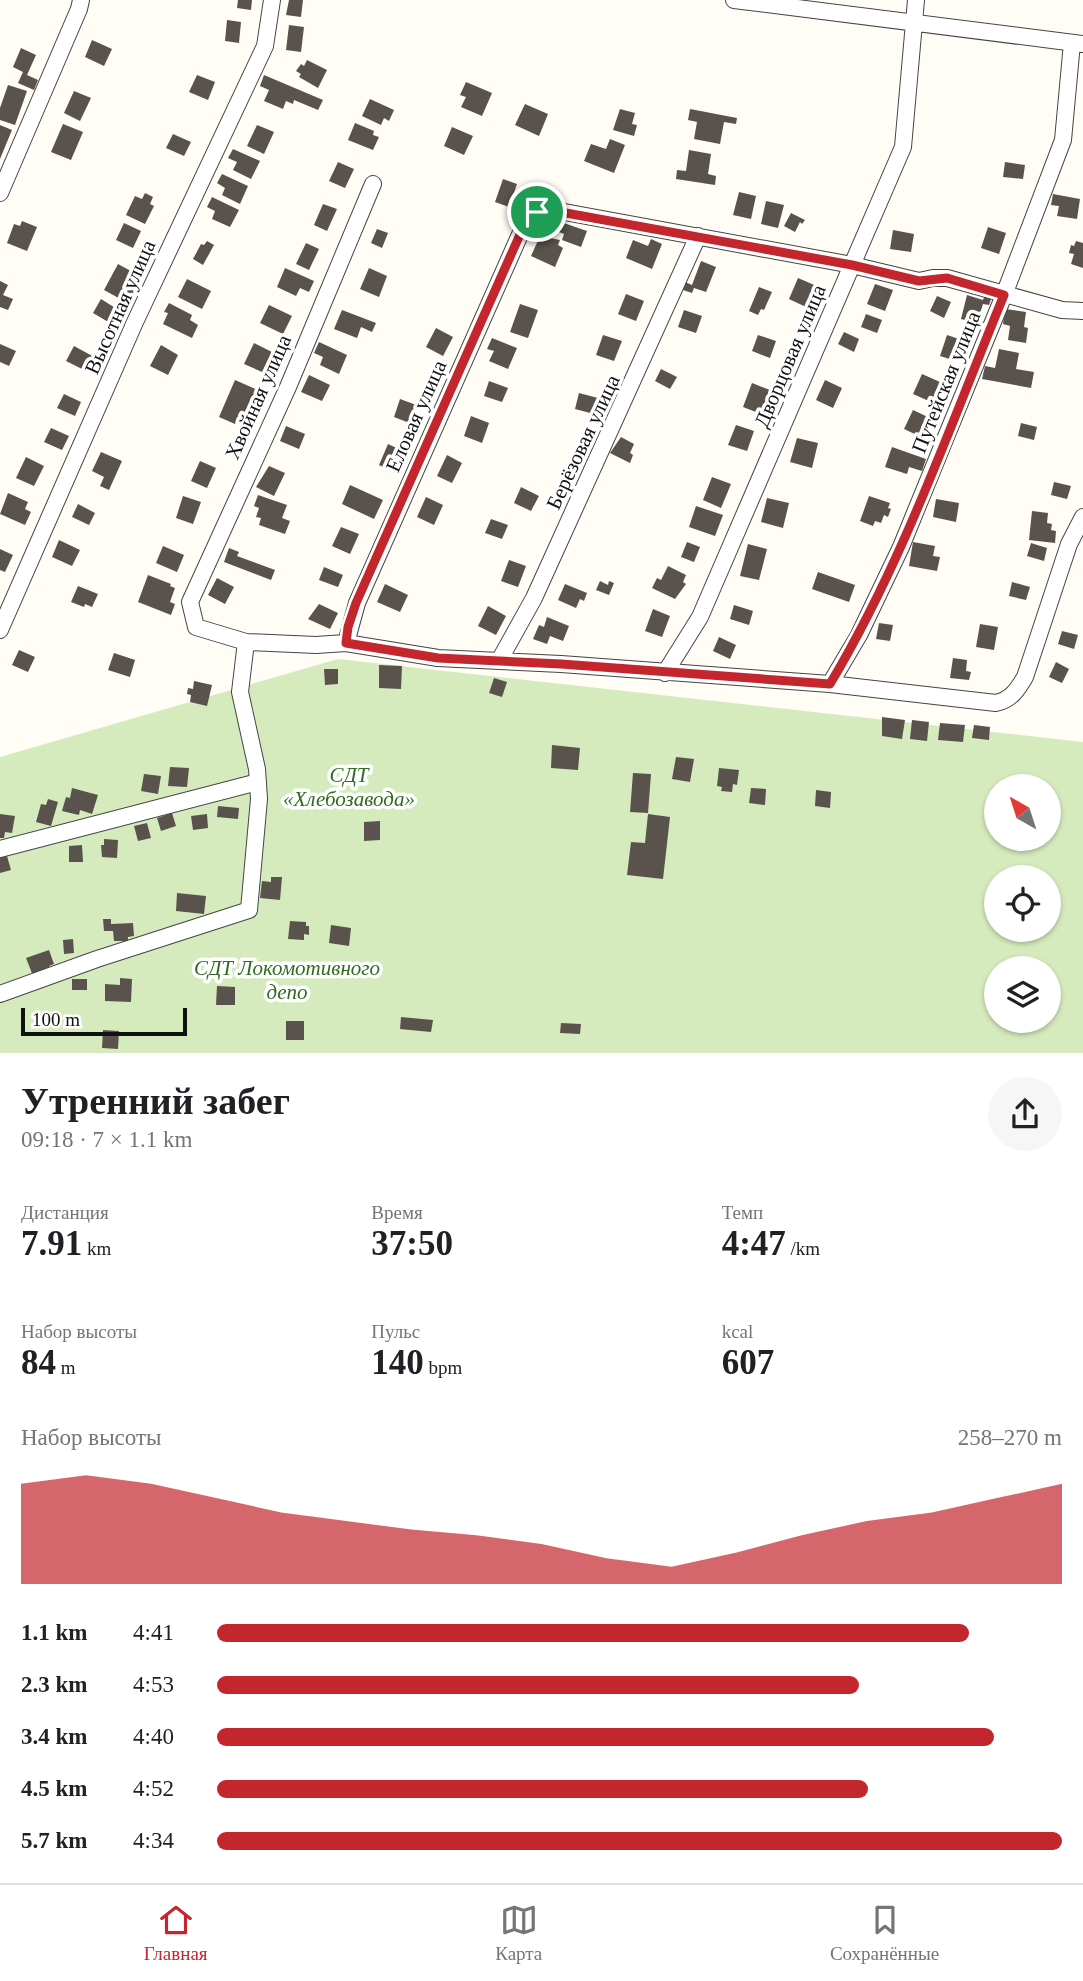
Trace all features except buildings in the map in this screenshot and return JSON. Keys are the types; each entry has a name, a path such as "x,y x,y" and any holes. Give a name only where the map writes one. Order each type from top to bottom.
{"street":[{"path":"0,193 79,9 80,0"},
{"name":"Высотная улица","path":"0,630 135,322 265,46 272,0"},
{"path":"734,0 1078,43"},
{"name":"Дворцовая улица","path":"665,673 700,617 902,147 916,0"},
{"name":"Путейская улица","path":"830,684 859,635 901,547 1004,295 1063,140 1078,43"},
{"name":"Хвойная улица","path":"246,642 196,627 190,602 288,387 373,184"},
{"name":"Еловая улица","path":"346,643 356,603 526,221 537,212 559,211 698,236"},
{"path":"698,236 852,265 919,281 947,278 1062,310 1083,311"},
{"name":"Берёзовая улица","path":"499,661 534,598 698,236"},
{"path":"0,994 97,959 249,910 259,799 240,692 246,642 316,645 346,643 438,658 830,684 996,703 1004,701 1016,692 1026,677 1069,544 1083,517"},
{"path":"0,849 258,782"}],"green space":[{"name":"СДТ «Хлебозавода»","path":"338,659 1083,742 1083,1053 0,1053 0,757"}],"route":[{"path":"544,209 559,211 698,236 852,265 919,281 947,278 1004,295 901,547 859,635 830,684 561,664 438,658 346,643 356,603 526,221 537,212 544,209"}],"park label":[{"name":"СДТ Локомотивного депо","path":"287,980"}]}
